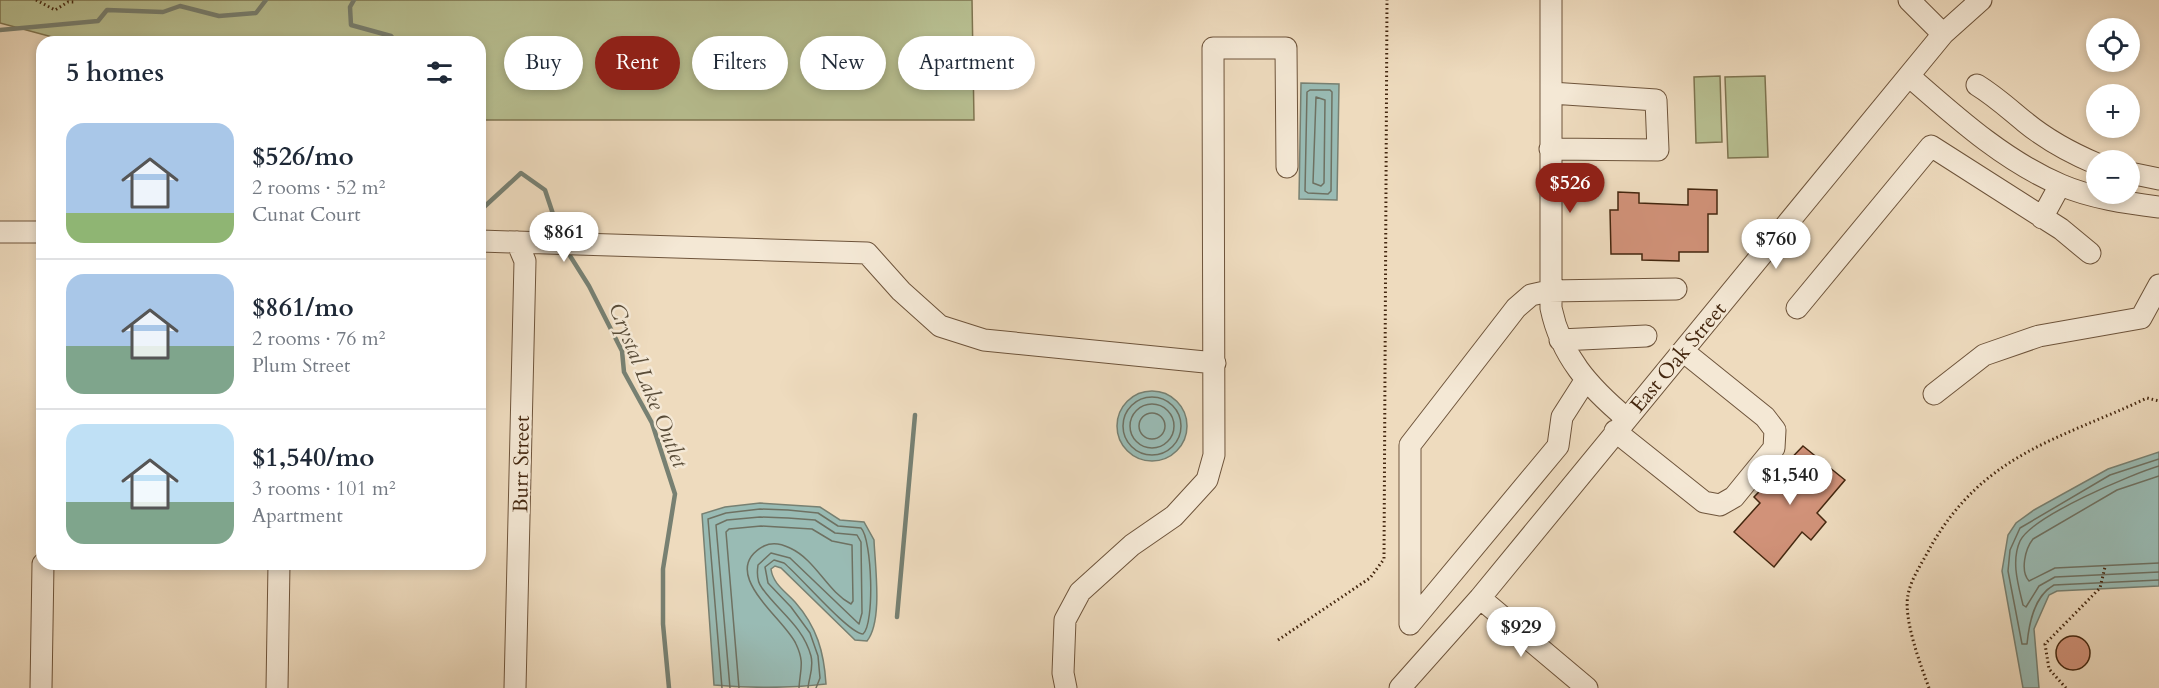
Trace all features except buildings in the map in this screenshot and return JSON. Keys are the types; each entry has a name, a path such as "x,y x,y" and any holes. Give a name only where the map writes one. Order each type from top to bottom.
{"street":[{"path":"1551,0 1549,291 1560,340 1585,381 1621,425 1704,502 1720,505 1734,497 1774,448 1775,430 1765,417 1683,351"},
{"path":"1909,0 1943,34"},
{"name":"East Oak Street","path":"1400,688 1480,598 1943,34 1981,0"},
{"path":"1066,688 1063,673 1065,620 1080,592 1132,545 1173,516 1207,480 1214,455 1213,48 1286,48 1287,167"},
{"path":"1909,76 1988,144 2060,185 2090,195 2159,207"},
{"path":"1977,85 1996,96 2025,122 2061,148 2086,159"},
{"path":"1550,149 1658,150 1656,100 1551,93"},
{"path":"1797,308 1931,146 2042,218 2090,253"},
{"path":"2140,175 2159,179"},
{"path":"2042,218 2060,185"},
{"path":"0,232 36,232"},
{"path":"486,241 867,253 901,291 940,326 973,337 984,340 1215,363"},
{"name":"Burr Street","path":"515,688 525,261 517,242"},
{"path":"1934,394 1984,355 2038,336 2141,318 2159,285"},
{"path":"1585,381 1562,417 1558,446 1410,624 1410,445 1516,308 1531,295 1549,291 1676,289"},
{"path":"1560,340 1646,336"},
{"path":"41,688 43,570"},
{"path":"277,688 279,570"},
{"path":"1480,598 1587,688"}],"path":[{"path":"36,0 55,10 68,2 74,2"},
{"path":"1278,640 1370,578 1384,559 1387,0"},
{"path":"1929,688 1911,625 1908,597 1916,574 1942,527 1975,489 2008,461 2061,433 2147,398 2159,401"},
{"path":"2066,688 2049,669 2045,644 2100,588 2105,567"}],"green space":[{"path":"0,0 972,0 973,36 898,36 898,90 974,90 974,120 486,120 486,36 49,36 0,23"},
{"path":"1720,76 1722,142 1696,143 1694,77"},
{"path":"1765,76 1768,157 1728,158 1725,77"}],"water":[{"path":"1301,83 1339,84 1337,200 1299,199"},
{"path":"1159,391 1172,397 1181,406 1185,412 1187,426 1185,440 1177,451 1166,459 1145,461 1127,451 1119,440 1117,419 1127,401 1138,393"},
{"path":"2159,452 2159,586 2057,591 2049,595 2034,629 2039,688 2023,688 2002,571 2008,535 2016,523 2034,510 2108,469"},
{"path":"760,503 820,507 840,520 864,522 874,540 877,607 872,632 867,641 855,640 781,568 775,566 771,569 777,583 803,611 814,630 821,651 826,684 770,687 714,685 702,514 725,507"}],"waterway":[{"path":"0,30 98,21 107,10 163,12 180,6 219,16 256,13 266,0"},
{"name":"Crystal Lake Outlet","path":"354,0 350,7 351,25 391,36"},
{"name":"Crystal Lake Outlet","path":"486,205 521,173 545,190 561,238"},
{"name":"Crystal Lake Outlet","path":"567,251 589,286 622,351 624,372 652,423 675,494 663,569 663,624 669,688"},
{"path":"897,617 915,415"}]}
